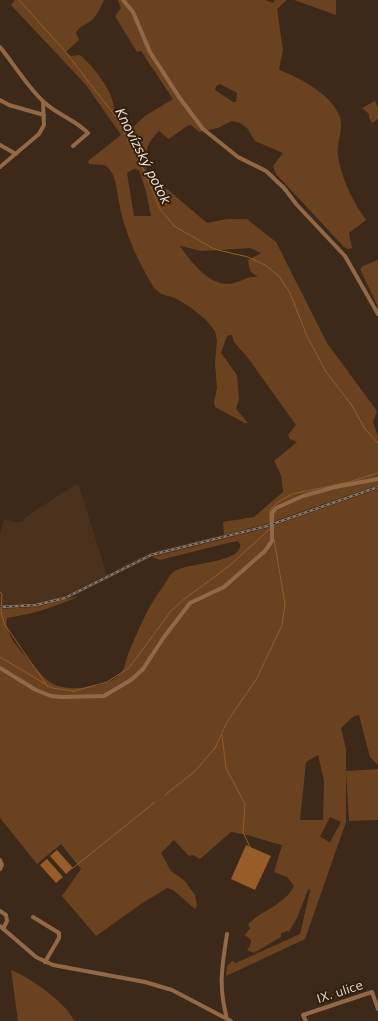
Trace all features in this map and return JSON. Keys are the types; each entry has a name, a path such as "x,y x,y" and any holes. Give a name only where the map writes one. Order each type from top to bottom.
{"street":[{"path":"123,0 133,12 150,52 179,97 203,129 238,157 266,171 284,188 297,206 345,256 378,314"},
{"path":"0,47 43,102 55,112 84,129 88,133 73,146"},
{"path":"0,100 8,105 44,115"},
{"path":"0,167 39,134 44,125 43,102"},
{"path":"0,146 16,154"},
{"path":"0,668 36,690 51,696 104,696 131,680 143,670 164,637 190,603 224,587 265,551 272,541 272,513 276,508 303,496 335,487 378,480"},
{"path":"0,860 2,864 0,869"},
{"path":"0,911 6,915 7,921 2,928 32,954 45,962 69,969 145,982 172,990 229,1020"},
{"path":"33,917 59,933 60,938 45,962"},
{"path":"227,934 222,968 221,992 229,1020"},
{"name":"IX. ulice","path":"306,1021 304,1015 372,992 378,1009"}],"shaded area":[{"path":"15,0 104,0 94,18 81,27 76,33 79,40 66,52 71,56 80,55 92,66 108,89 114,106 114,113 129,131 145,116 173,99 141,51 137,52 115,16 121,8 118,0 265,0 273,3 275,0 287,0 277,9 283,50 279,70 307,83 317,90 326,97 339,114 341,131 338,152 342,173 348,190 366,220 349,233 352,248 348,249 344,247 276,174 273,166 283,153 255,141 247,128 240,123 232,121 218,128 199,132 191,125 187,126 169,139 159,131 153,137 146,150 146,172 153,186 159,189 167,189 207,223 227,219 247,219 276,242 327,343 377,411 373,422 378,436 378,485 266,524 224,535 223,522 254,517 283,492 281,475 274,461 297,442 290,439 288,435 296,425 248,358 234,342 232,335 227,336 221,353 237,375 239,399 236,409 248,423 245,423 215,407 214,402 217,388 215,363 217,341 215,331 206,320 190,307 175,298 161,294 154,288 137,257 124,224 114,176 104,165 89,164 88,161 121,135 86,85 11,5","holes":["220,84 237,93 236,102 233,102 215,90 216,86","134,169 139,170 146,192 151,216 134,216 127,173","180,246 201,251 250,248 261,253 248,260 250,271 258,277 226,284 217,282 202,273"]},
{"path":"294,0 336,0 336,15"},
{"path":"375,101 378,108 378,119 372,123 369,118 369,114 362,108"},
{"path":"378,260 378,307 360,269 363,266"},
{"path":"76,484 79,486 107,575 138,558 159,550 266,524 378,485 378,489 267,528 152,557 65,600 36,608 0,609 0,535 4,519 16,522 23,521 27,516"},
{"path":"378,489 378,765 370,757 359,715 354,716 341,728 346,749 346,822 305,939 226,976 227,966 232,961 236,963 300,934 310,891 310,889 308,890 297,918 289,932 281,933 281,937 254,953 247,950 250,946 251,940 245,935 250,928 248,924 279,903 290,893 294,886 287,877 274,872 282,845 244,834 231,832 200,859 193,855 189,856 174,840 161,853 171,871 185,881 195,895 197,906 195,909 173,890 167,888 141,904 96,936 62,896 81,869 61,844 37,864 0,818 0,609 36,607 79,596 44,610 7,618 8,629 10,635 21,651 51,683 71,688 97,686 113,680 121,673 144,618 171,574 190,566 223,559 238,551 240,544 238,541 228,543 160,560 152,557 267,528","holes":["318,755 324,781 323,820 300,820 306,762","330,817 341,822 330,842 320,837"]},
{"path":"378,769 378,820 349,821 346,771"},
{"path":"246,845 271,856 255,890 231,879"},
{"path":"57,850 73,868 66,874 50,856"},
{"path":"47,859 63,877 56,883 40,865"},
{"path":"11,970 19,973 47,991 64,1006 74,1021 18,1021"}],"waterway":[{"name":"Knovízský potok","path":"19,0 64,50 116,117 145,173 160,209 174,226 214,249 248,257 265,265 279,276 290,293 307,336 326,372 351,404 365,429 378,443"},
{"path":"270,526 270,510 278,502 292,494 349,482 378,473"},
{"path":"0,657 52,688 74,691 107,682 129,668 171,611 183,600 229,566 270,529"},
{"path":"165,795 194,772 215,748 227,722 257,678 282,625 285,604 274,539"},
{"path":"0,592 2,594 1,613 5,625 48,687"},
{"path":"222,735 226,768 245,804 243,832 250,847"},
{"path":"73,868 155,802"}],"railway":[{"path":"0,607 36,605 65,598 151,555 267,526 378,487"}]}
